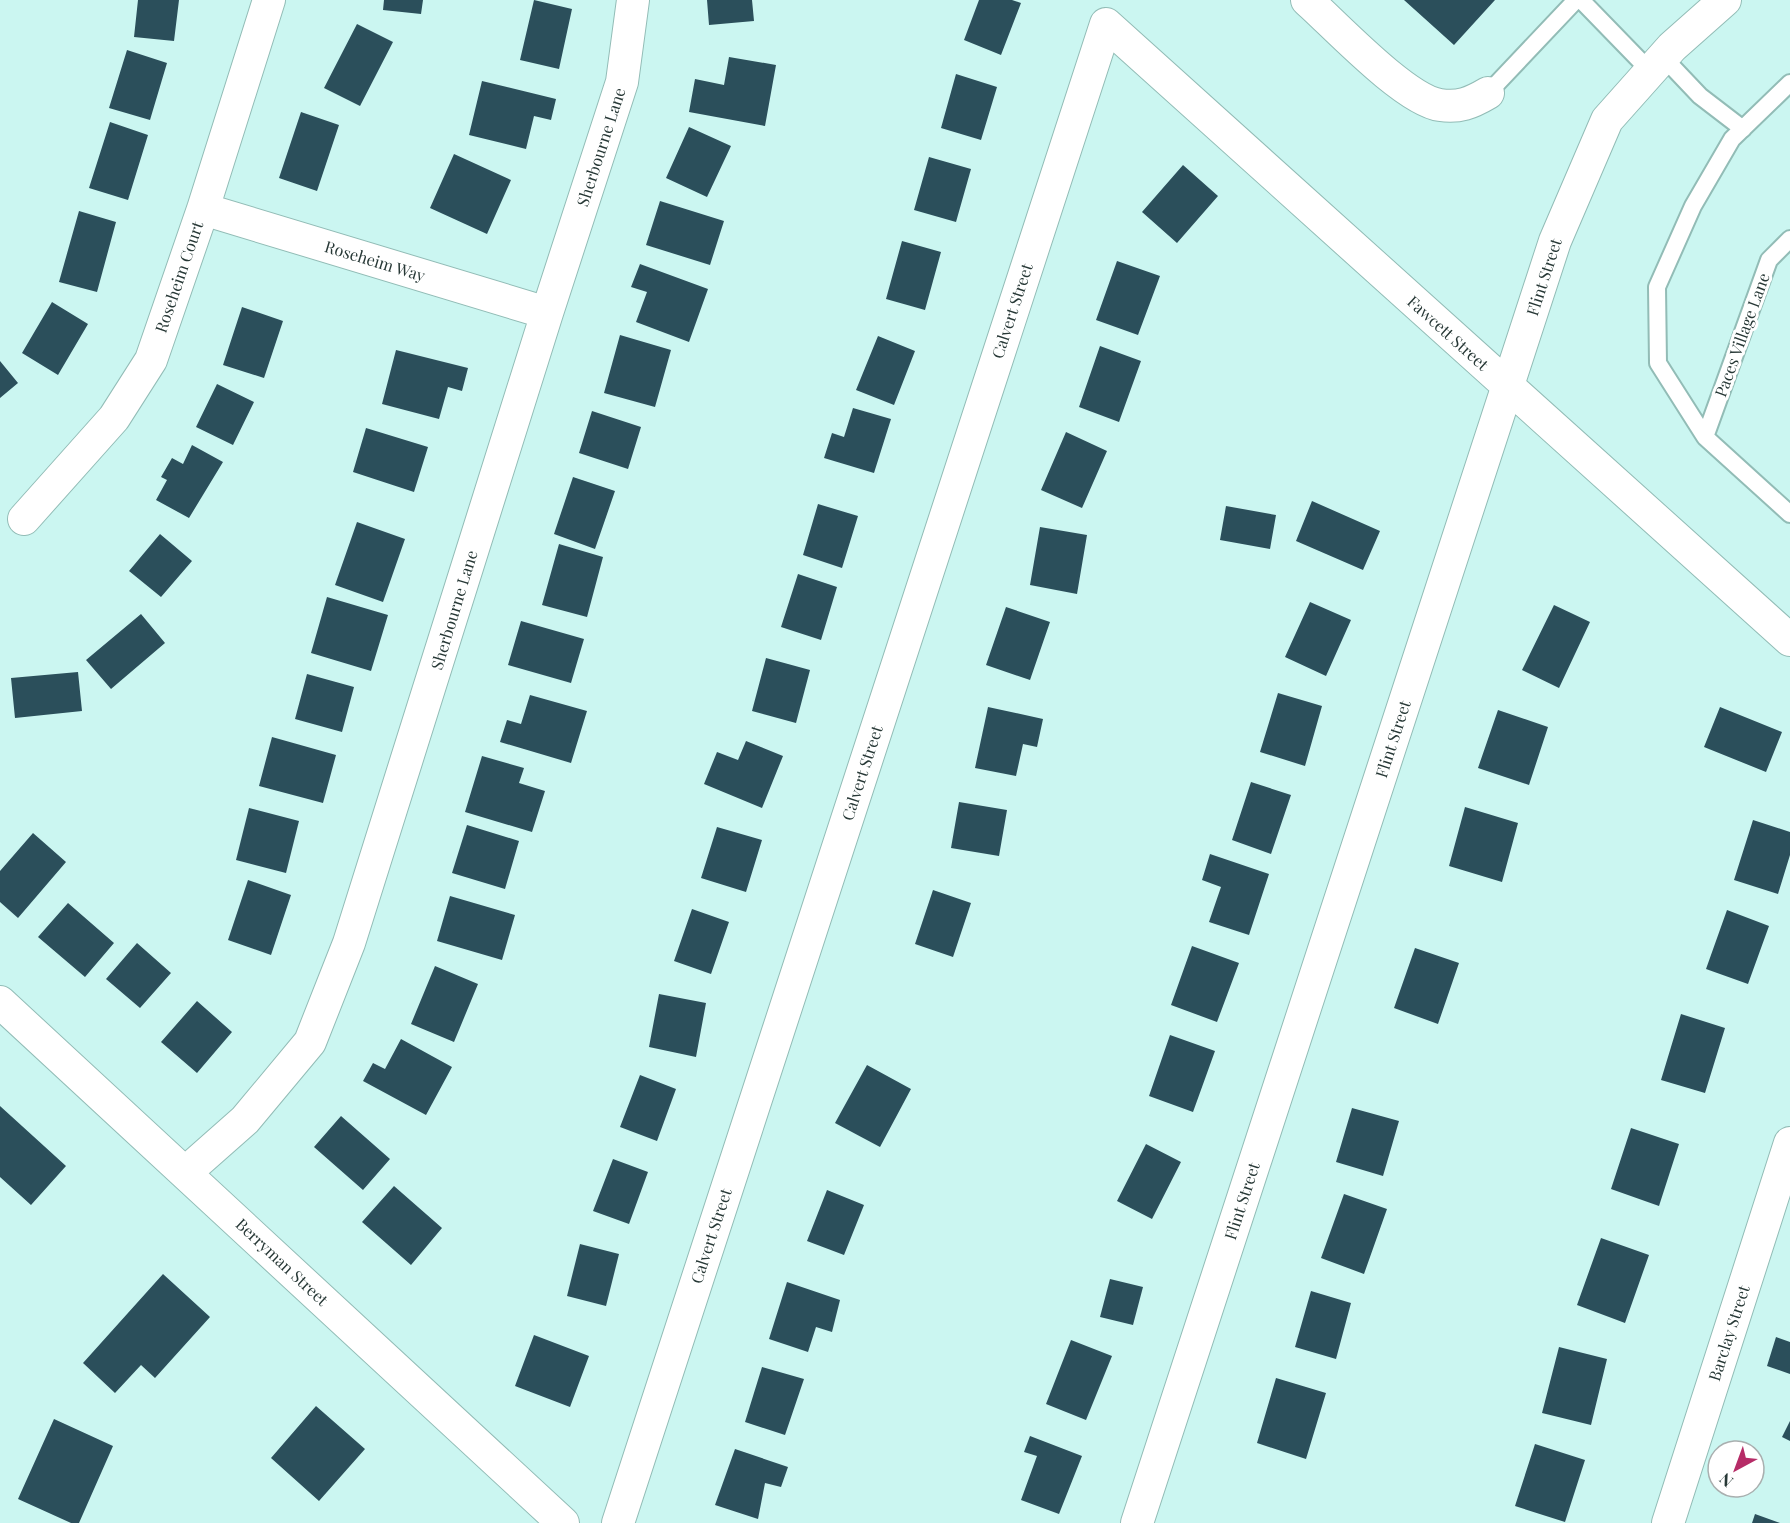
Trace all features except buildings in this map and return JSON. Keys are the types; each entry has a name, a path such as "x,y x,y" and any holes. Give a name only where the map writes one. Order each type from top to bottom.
{"street":[{"name":"Roseheim Court","path":"24,519 114,418 151,360 203,209 269,0"},
{"name":"Sherbourne Lane","path":"185,1173 245,1120 310,1042 349,943 622,82 633,0"},
{"path":"1307,0 1407,91 1438,105 1466,105 1488,93"},
{"name":"Flint Street","path":"1137,1523 1555,241 1607,120 1656,64 1725,0"},
{"name":"Fawcett Street","path":"1106,24 1790,640"},
{"name":"Calvert Street","path":"618,1523 1106,24"},
{"name":"Roseheim Way","path":"203,209 547,313"},
{"name":"Berryman Street","path":"0,1002 563,1523"},
{"name":"Barclay Street","path":"1668,1523 1790,1143"}],"lane":[{"path":"1488,93 1576,0"},
{"path":"1581,0 1656,64 1743,129"},
{"path":"1790,83 1732,140 1694,206 1657,287 1658,363 1705,437 1790,514"},
{"name":"Paces Village Lane","path":"1705,437 1769,260 1790,239"}]}
